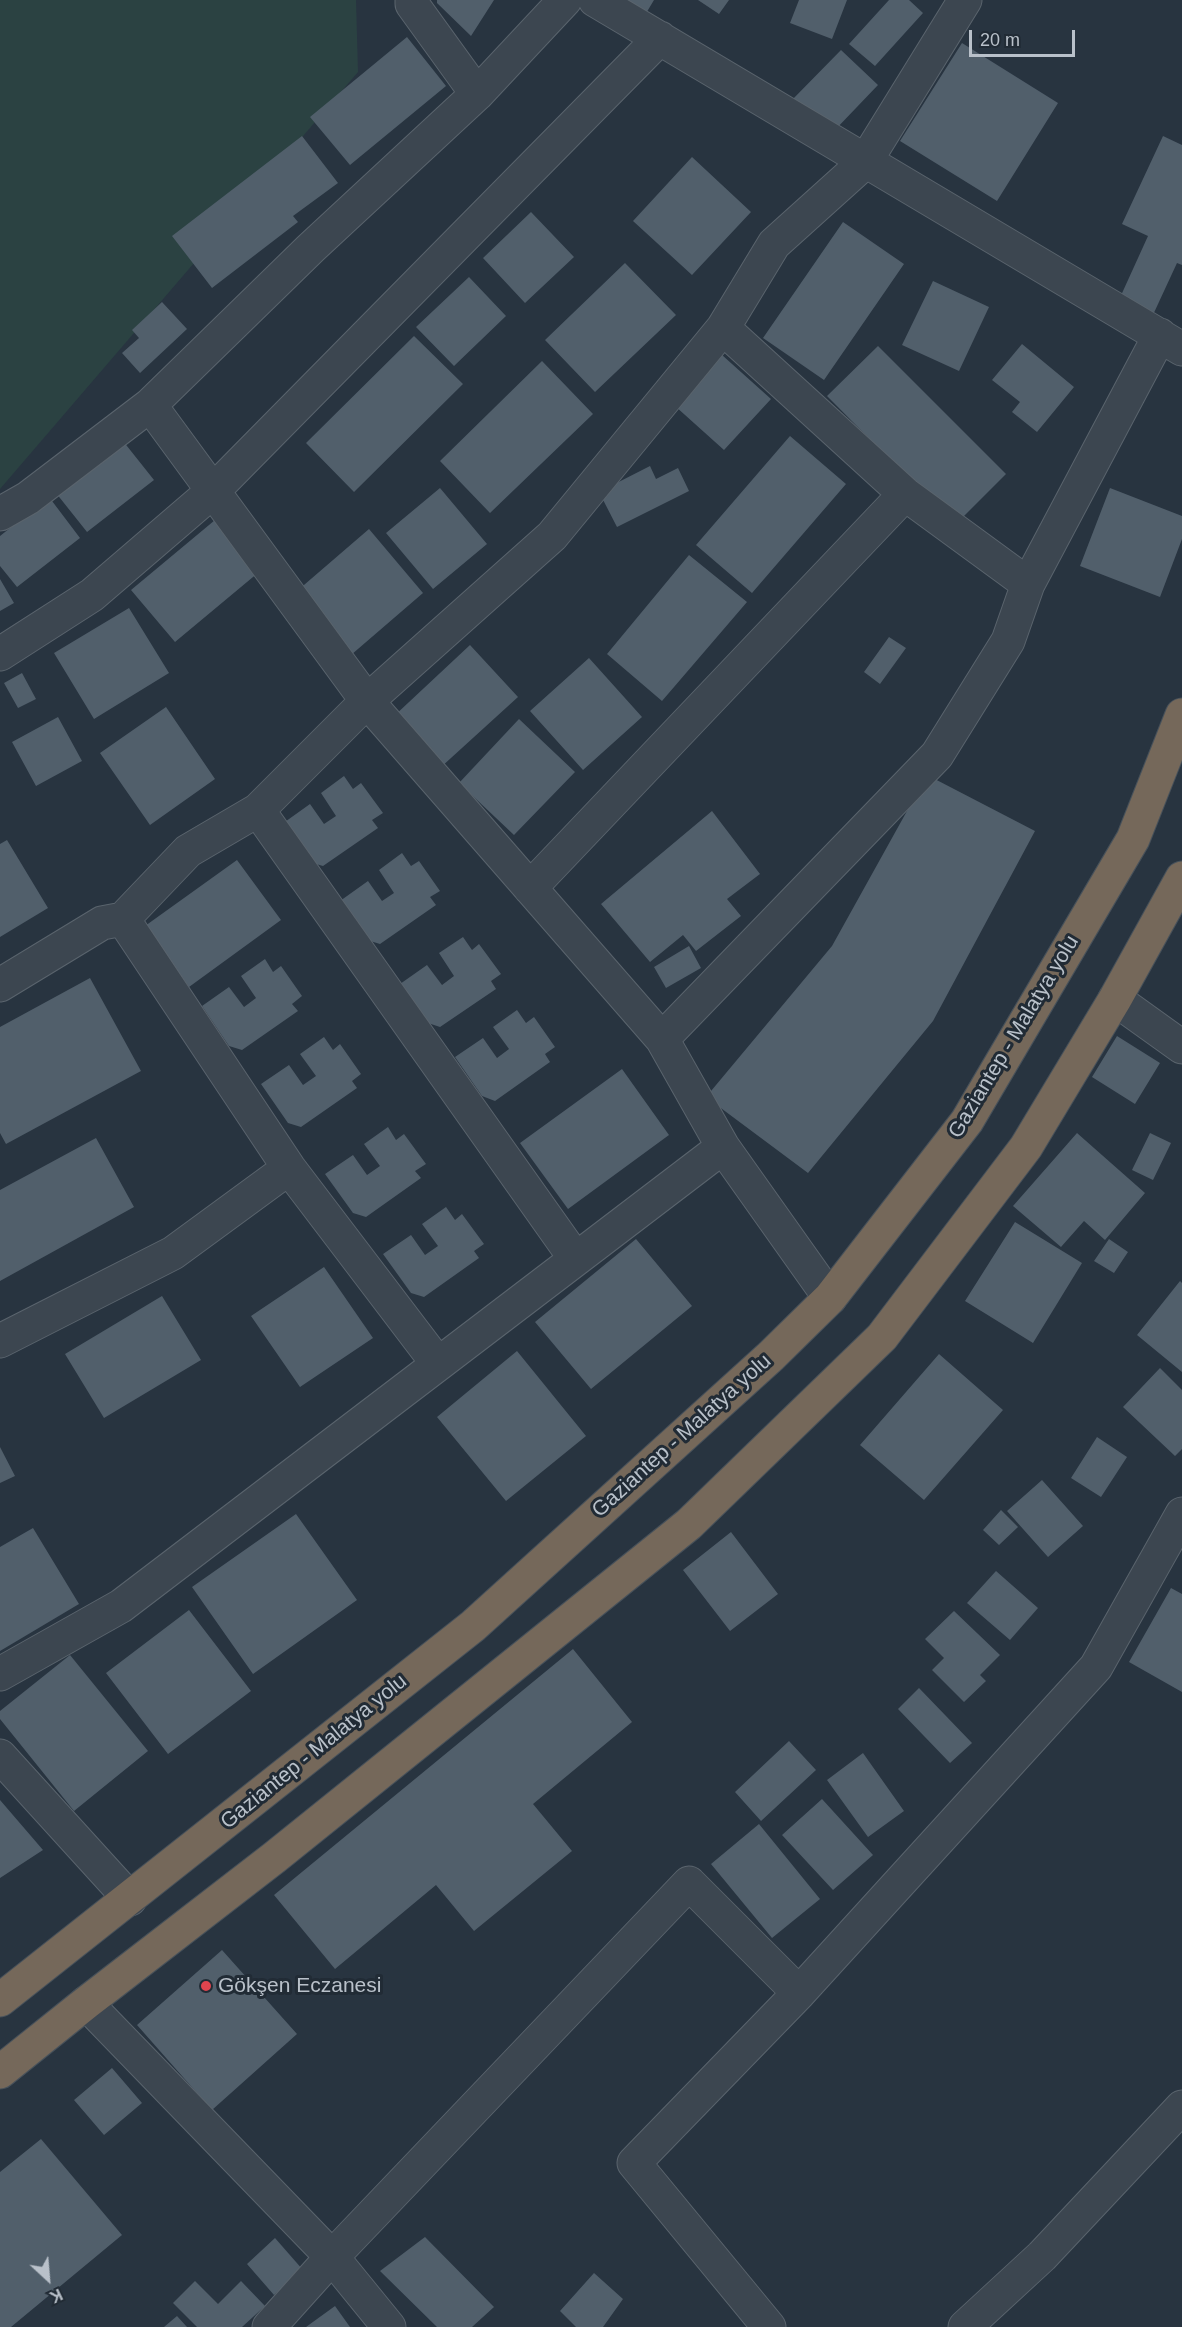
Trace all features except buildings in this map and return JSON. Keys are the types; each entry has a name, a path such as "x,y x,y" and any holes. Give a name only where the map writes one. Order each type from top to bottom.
{"highway":[{"name":"Gaziantep - Malatya yolu","path":"0,2000 473,1626 771,1356 830,1298 967,1121 1133,839 1182,715"},
{"path":"0,2072 86,2002 275,1857 689,1524 882,1337 1026,1147 1115,999 1182,878"}],"street":[{"path":"412,0 477,94"},
{"path":"0,514 28,498 150,405 311,248 477,94 565,0"},
{"path":"596,0 1171,342 1028,584 1008,641 937,755 662,1039"},
{"path":"0,985 102,923 123,919 188,850 258,810 367,701 552,536 723,328 774,244 865,162 965,0"},
{"path":"0,654 92,595 213,491 660,38"},
{"path":"723,328 905,494 1028,584"},
{"path":"150,405 367,701 662,1039 723,1147 830,1298"},
{"path":"530,888 905,494"},
{"path":"258,810 575,1258"},
{"path":"123,919 289,1168 438,1364"},
{"path":"1115,999 1182,1047"},
{"path":"0,1674 121,1606 723,1147"},
{"path":"0,1341 173,1253 289,1168"},
{"path":"769,2327 634,2163 799,1993 1096,1667 1182,1514"},
{"path":"0,1756 130,1899"},
{"path":"268,2327 689,1883 799,1993"},
{"path":"86,2002 332,2257 389,2327"},
{"path":"964,2327 1042,2256 1182,2107"}],"green space":[{"path":"0,0 356,0 358,72 0,489"}],"place":[{"name":"Gökşen Eczanesi","path":"206,1986"}]}
